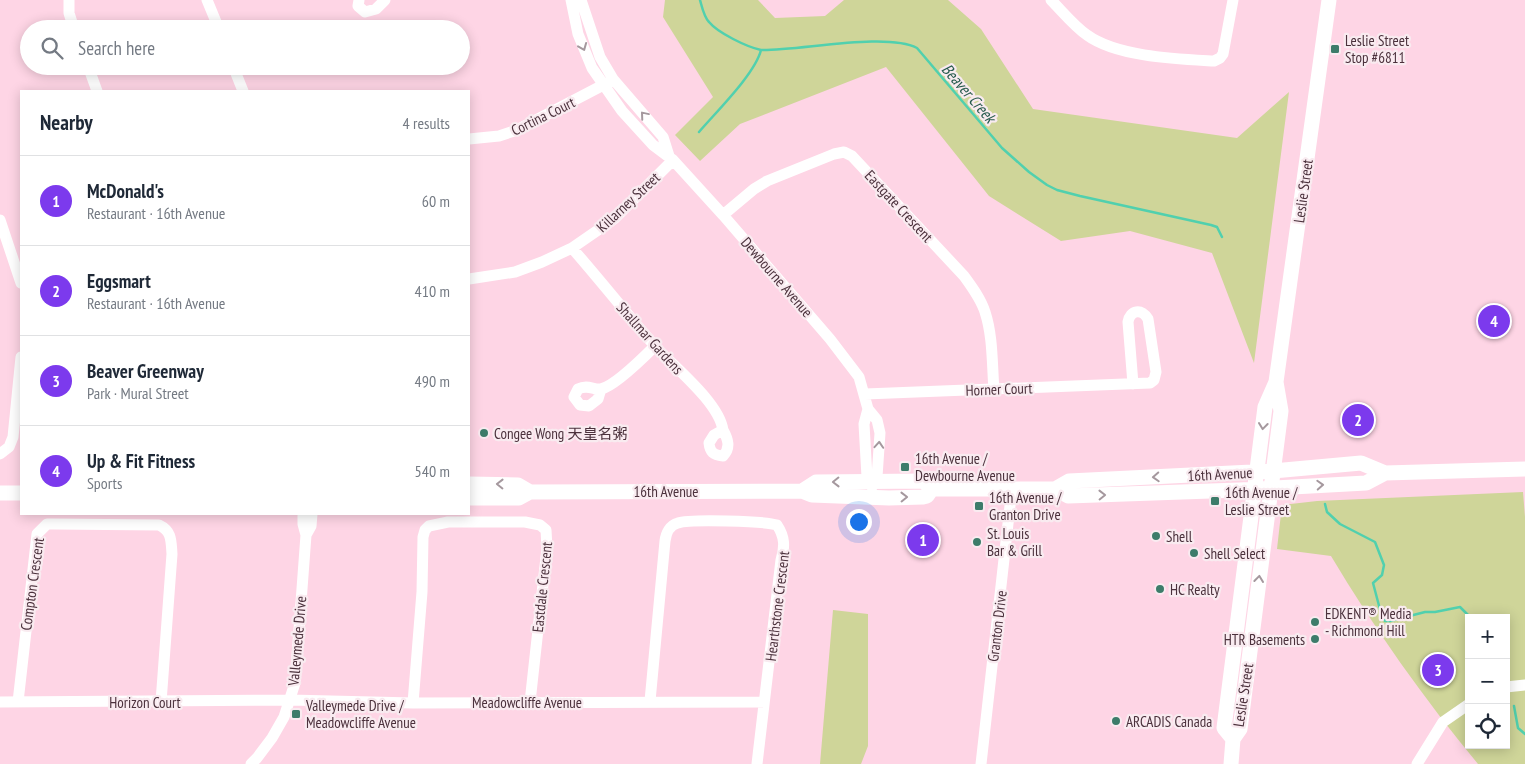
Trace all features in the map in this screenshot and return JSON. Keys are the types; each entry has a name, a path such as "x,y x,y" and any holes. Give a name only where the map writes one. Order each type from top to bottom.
{"main road":[{"name":"Leslie Street","path":"1233,739 1224,728 1255,489 1265,471 1281,411 1276,382 1330,0"},
{"name":"16th Avenue","path":"1055,489 1068,482 1265,471 1361,463 1385,473 1525,469"},
{"name":"Leslie Street","path":"1231,764 1233,739 1240,729 1271,488 1265,471"},
{"name":"16th Avenue","path":"802,491 816,482 923,480 932,489 1055,489 1068,496 1366,483 1385,473"},
{"name":"16th Avenue","path":"470,484 518,485 530,492"},
{"name":"16th Avenue","path":"470,498 519,498 530,492 802,491 812,495 925,497 932,489"},
{"path":"0,493 20,493"}],"street":[{"path":"69,0 71,20"},
{"path":"207,0 215,20"},
{"path":"359,0 358,6 365,12 376,9 384,0"},
{"name":"Dewbourne Avenue","path":"571,0 578,34 592,68 609,82"},
{"name":"Dewbourne Avenue","path":"581,0 609,82 622,111 654,145 671,158 723,215 843,354 859,377 868,410 864,424 867,477 872,481 871,497"},
{"path":"1051,0 1086,35 1113,48 1149,56 1214,61 1223,54 1233,0"},
{"path":"91,75 97,90"},
{"path":"237,75 243,90"},
{"name":"Cortina Court","path":"470,139 499,136 517,130 609,82"},
{"name":"Eastgate Crescent","path":"723,215 754,189 767,182 834,154 844,152 852,156 964,276 977,294 985,313 989,330 994,390"},
{"name":"Killarney Street","path":"470,279 515,272 572,248 614,219 671,158"},
{"path":"0,220 20,280"},
{"name":"Shallmar Gardens","path":"572,248 656,346 709,402 718,414 723,430"},
{"name":"Horner Court","path":"865,394 994,390 1134,384 1150,383 1154,380 1156,372 1148,319 1141,312 1132,313 1128,316 1134,384"},
{"path":"601,389 614,382 656,346"},
{"path":"0,454 9,447 13,436 20,367"},
{"name":"Granton Drive","path":"981,764 1012,488"},
{"name":"Valleymede Drive","path":"251,764 272,738 284,718 295,683 306,535 303,515"},
{"name":"Valleymede Drive","path":"306,535 311,526 312,515"},
{"name":"Hearthstone Crescent","path":"650,701 666,534 669,529 677,523 690,521 771,523 776,525 782,532 784,550 781,560 757,764"},
{"name":"Eastdale Crescent","path":"413,703 422,592 423,537 425,530 429,526 448,522 525,522 540,525 546,530 547,548 530,702"},
{"name":"Compton Crescent","path":"18,702 37,534 46,524 159,525 166,528 171,536 172,554 161,702"},
{"path":"1510,687 1525,686"},
{"name":"Horizon Court","path":"0,702 290,700"},
{"name":"Meadowcliffe Avenue","path":"290,700 413,703 764,702"},
{"path":"1417,764 1443,722 1465,707"}],"green space":[{"path":"665,0 758,0 775,18 825,16 844,0 948,0 981,29 1033,109 1237,138 1289,92 1254,363 1212,253 1130,231 1061,241 989,196 886,67 740,124 700,161 675,135 713,97 663,17"},
{"path":"1523,492 1525,517 1525,764 1478,764 1466,749 1510,749 1510,614 1465,614 1465,748 1400,663 1331,556 1277,549 1282,505 1317,501"},
{"path":"833,610 868,614 868,746 861,764 820,764"}],"waterway":[{"name":"Beaver Creek","path":"700,0 703,12 709,22 719,31 748,46 761,50 864,42 903,44 917,48 1002,148 1047,185 1057,190 1080,196 1211,225 1217,227 1222,237"},
{"path":"699,132 743,81 757,60 761,50"},
{"name":"Beaver Creek","path":"1325,504 1327,512 1340,524 1375,542 1384,565 1382,575 1373,583 1382,617 1385,621 1425,612 1460,607 1467,614"},
{"name":"Beaver Creek","path":"1514,706 1518,728 1525,734"}],"place":[{"name":"Leslie Street Stop #6811","path":"1335,49"},
{"name":"Up & Fit Fitness","path":"1494,321"},
{"name":"Eggsmart","path":"1358,420"},
{"name":"Congee Wong 天皇名粥","path":"484,433"},
{"name":"16th Avenue / Dewbourne Avenue","path":"905,467"},
{"name":"16th Avenue / Leslie Street","path":"1215,501"},
{"name":"16th Avenue / Granton Drive","path":"979,506"},
{"name":"Shell","path":"1156,536"},
{"name":"McDonald's","path":"923,540"},
{"name":"St. Louis Bar & Grill","path":"977,542"},
{"name":"Shell Select","path":"1194,553"},
{"name":"HC Realty","path":"1160,589"},
{"name":"EDKENT® Media - Richmond Hill","path":"1315,622"},
{"name":"HTR Basements","path":"1315,639"},
{"name":"Beaver Greenway","path":"1438,670"},
{"name":"Valleymede Drive / Meadowcliffe Avenue","path":"296,714"},
{"name":"ARCADIS Canada","path":"1116,721"}]}
